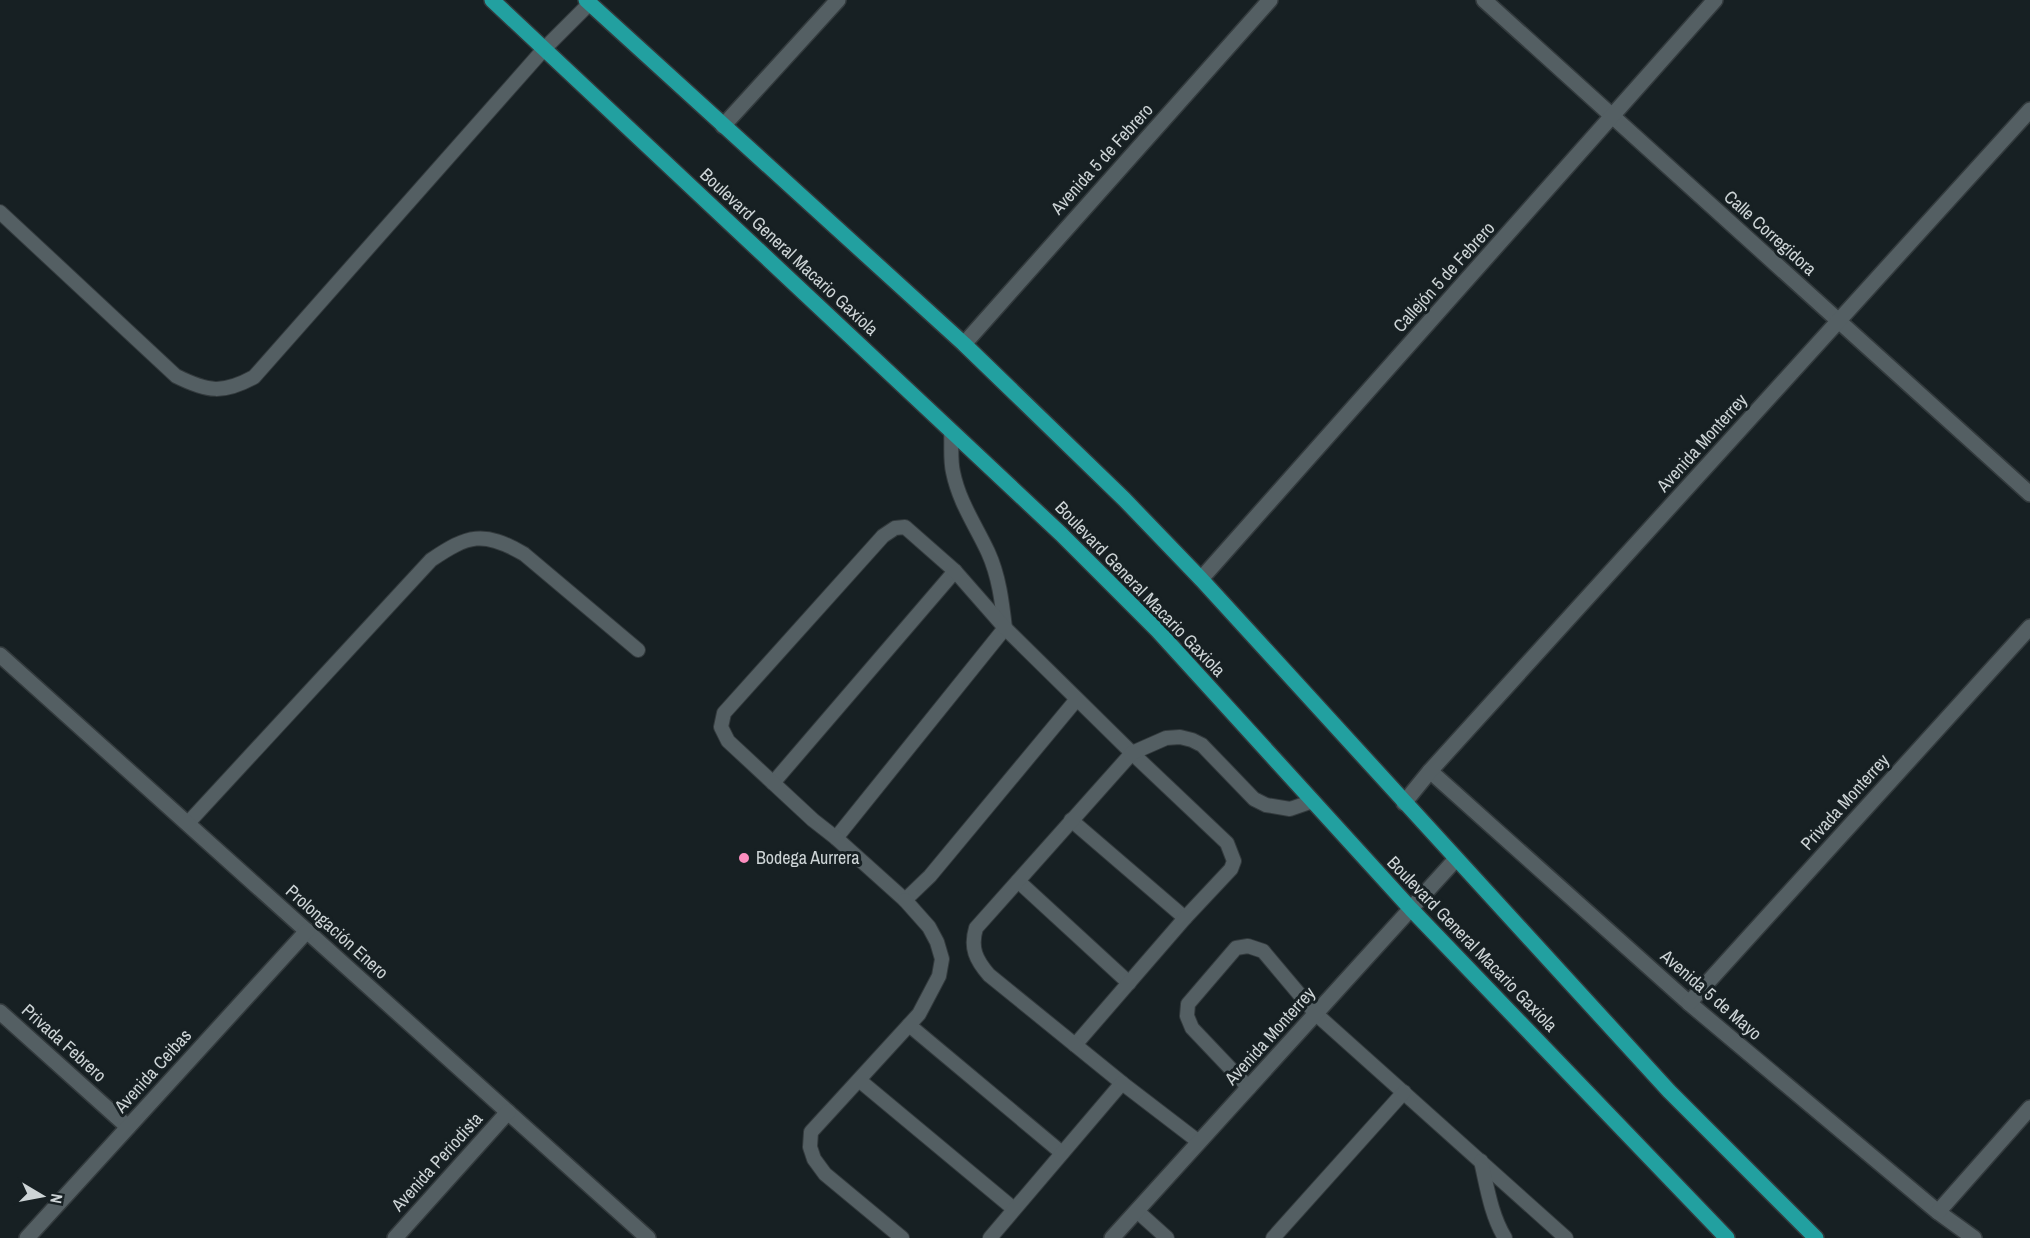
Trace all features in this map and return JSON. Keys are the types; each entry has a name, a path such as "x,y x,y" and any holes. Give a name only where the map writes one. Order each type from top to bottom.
{"main road":[{"name":"Boulevard General Macario Gaxiola","path":"492,0 1061,534 1158,631 1411,909 1727,1238"},
{"path":"588,2 964,344 1124,499 1202,579 1669,1091 1816,1238"}],"street":[{"path":"723,126 838,0"},
{"name":"Avenida 5 de Febrero","path":"964,344 1270,0"},
{"name":"Calle Corregidora","path":"1484,0 2030,494"},
{"name":"Callejón 5 de Febrero","path":"1202,579 1715,0"},
{"name":"Avenida Monterrey","path":"1404,803 1430,771 2030,110"},
{"name":"Privada Monterrey","path":"1689,1003 2030,627"},
{"name":"Prolongación Enero","path":"0,655 648,1238"},
{"name":"Avenida 5 de Mayo","path":"1430,771 1689,1003 1938,1212 1974,1238"},
{"name":"Avenida Monterrey","path":"1112,1238 1456,859"},
{"name":"Avenida Ceibas","path":"27,1238 307,931"},
{"name":"Privada Febrero","path":"0,1012 128,1127"},
{"path":"1938,1212 2030,1108"},
{"name":"Avenida Periodista","path":"395,1238 508,1112"}],"lane":[{"path":"0,212 177,376 197,387 214,390 236,387 254,377 588,2"},
{"path":"836,838 1005,628 1003,604 995,571 961,499 952,471 951,431"},
{"path":"902,1238 825,1174 814,1159 810,1147 811,1132 919,1014 939,976 942,959 937,942 929,927 905,900 813,820 728,741 721,727 724,713 883,536 895,528 905,527 955,571 1005,628 1227,843 1234,861 1231,869 1185,918 1075,1045"},
{"path":"188,823 431,560 453,546 476,537 504,542 524,554 638,650"},
{"path":"773,783 955,571"},
{"path":"905,900 930,876 1077,699"},
{"path":"1199,1142 989,975 975,955 973,939 976,928 1132,753 1166,738 1180,736 1202,745 1254,799 1266,805 1290,809 1313,801"},
{"path":"1071,820 1185,918"},
{"path":"1018,880 1129,983"},
{"path":"1249,1088 1192,1028 1187,1016 1188,1004 1236,948 1248,946 1263,951 1316,1014 1566,1238"},
{"path":"909,1025 1062,1153"},
{"path":"859,1080 1014,1209"},
{"path":"990,1238 1122,1083"},
{"path":"1273,1238 1404,1092"},
{"path":"1481,1161 1492,1206 1506,1238"},
{"path":"1137,1211 1167,1238"}],"place":[{"name":"Bodega Aurrera","path":"744,858"}]}
